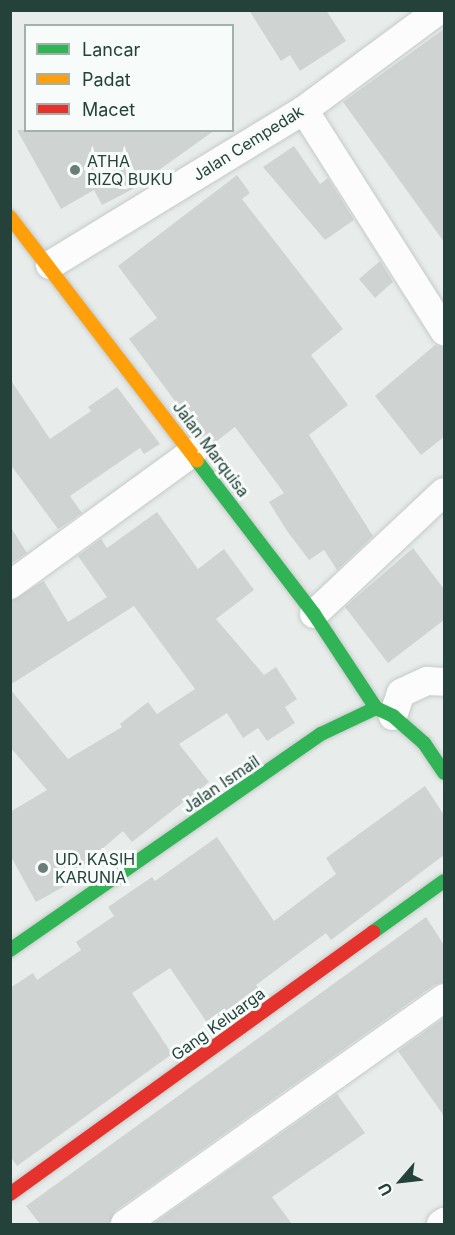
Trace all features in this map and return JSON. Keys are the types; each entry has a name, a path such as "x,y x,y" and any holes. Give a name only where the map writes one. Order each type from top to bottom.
{"street":[{"name":"Jalan Cempedak","path":"50,265 304,110 439,10"},
{"path":"304,110 444,331"},
{"name":"Jalan Marquisa","path":"10,217 50,265 193,452 384,712"},
{"path":"10,585 193,452"},
{"path":"314,614 444,492"},
{"path":"444,682 427,681 401,693 384,712 424,743 444,773"},
{"name":"Jalan Ismail","path":"10,950 321,734 384,712"},
{"name":"Gang Keluarga","path":"10,1194 444,881"},
{"path":"125,1224 444,998"}],"building":[{"path":"249,10 326,10 346,41 300,71 290,55 281,61"},
{"path":"444,29 444,242 343,102"},
{"path":"17,130 24,130 24,132 212,132 131,190 102,205 94,190 61,209"},
{"path":"294,146 320,184 328,178 354,220 325,240 263,167"},
{"path":"237,175 250,193 242,199 343,329 311,355 348,405 309,435 373,536 337,570 324,550 309,560 287,531 269,502 284,493 235,427 209,447 129,339 157,318 118,266"},
{"path":"380,261 393,282 375,298 359,279"},
{"path":"435,345 444,347 444,437 421,455 375,396"},
{"path":"10,379 50,439 91,411 88,407 117,387 160,444 144,454 140,448 70,496 82,513 58,529 10,464"},
{"path":"157,512 198,569 224,549 254,590 216,619 264,675 276,667 297,699 285,707 295,723 267,741 258,728 243,738 227,713 179,744 209,782 132,842 123,831 73,874 76,880 36,902 10,855 10,812 47,790 10,747 10,689 68,759 122,727 120,724 148,702 157,714 195,689 134,606 10,685 10,601 44,581 68,622 107,597 78,556 101,539 107,548"},
{"path":"10,526 27,553 10,564"},
{"path":"413,548 444,589 444,620 388,663 345,607"},
{"path":"425,786 444,815 444,855 331,940 326,933 256,985 260,991 210,1027 170,968 132,993 172,1054 17,1166 10,1156 10,988 33,973 37,980 81,950 76,942 114,916 108,907 152,877 155,881 217,837 274,921 336,874 326,858"},
{"path":"426,917 444,945 444,982 434,985 115,1211 109,1224 40,1224 26,1206"},
{"path":"444,1018 444,1116 398,1051"},
{"path":"337,1094 365,1133 272,1197 292,1224 153,1224"}],"traffic: fast":[{"path":"197,461 314,614 376,708"},
{"path":"10,950 321,734 376,708 393,716 424,743 444,773"},
{"path":"373,932 444,881"}],"traffic: slow":[{"path":"10,217 197,461"}],"traffic: jam":[{"path":"10,1194 373,932"}],"place":[{"name":"ATHA RIZQ BUKU","path":"75,170"},
{"name":"UD. KASIH KARUNIA","path":"43,868"}]}
